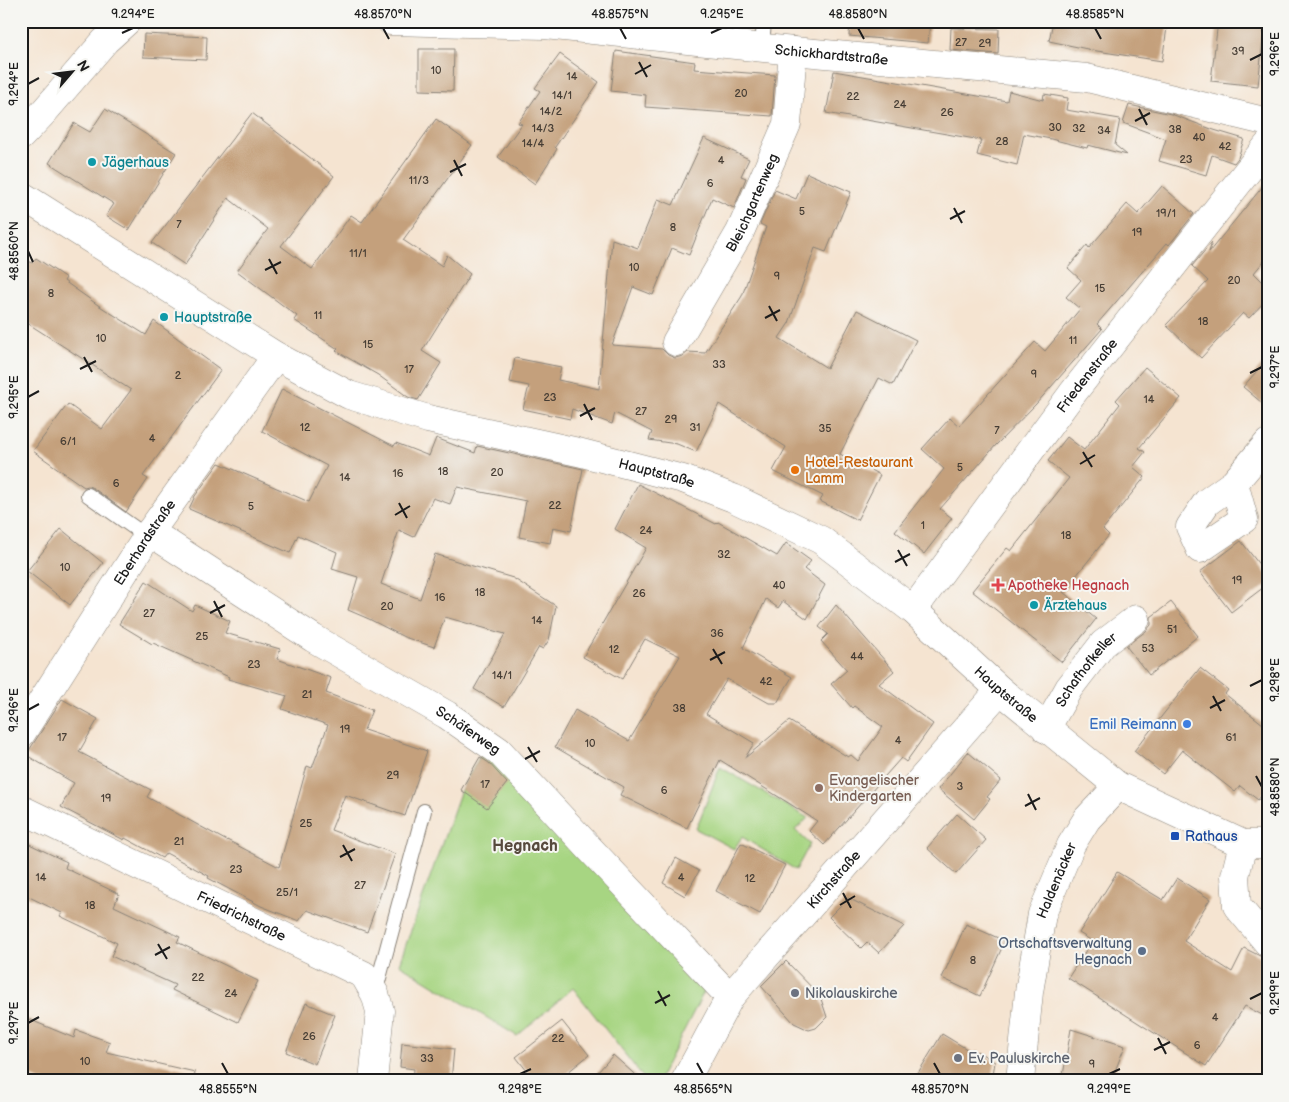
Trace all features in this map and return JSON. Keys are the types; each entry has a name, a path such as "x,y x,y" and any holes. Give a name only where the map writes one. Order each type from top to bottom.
{"street":[{"path":"21,136 105,41 127,21"},
{"name":"Schickhardtstraße","path":"391,21 545,23 763,34 792,51 1087,78 1268,122"},
{"name":"Bleichgartenweg","path":"676,342 740,232 787,124 792,51"},
{"name":"Friedenstraße","path":"913,610 1072,394 1268,145"},
{"name":"Hauptstraße","path":"21,195 276,356 349,396 428,419 578,452 683,479 732,498 821,540 913,610 1000,690 1118,786 1255,844"},
{"name":"Eberhardstraße","path":"21,734 150,532 276,356"},
{"path":"1234,483 1268,443"},
{"name":"Schäferweg","path":"150,532 313,638 447,715 499,751 730,997"},
{"name":"Schafhofkeller","path":"1046,729 1069,688 1103,644 1136,619"},
{"name":"Kirchstraße","path":"685,1081 730,997 1000,690"},
{"name":"Haldenäcker","path":"1020,1081 1029,992 1042,914 1071,845 1087,819 1118,786"},
{"name":"Friedrichstraße","path":"21,808 364,975 375,994 380,1011 373,1081"},
{"path":"1255,844 1235,876 1237,906 1268,943"}],"lane":[{"path":"88,495 136,530 150,532"},
{"path":"375,994 424,811"}],"green space":[{"path":"480,756 501,757 707,986 658,1081 646,1081 573,988 517,1036 399,964 461,790"},
{"path":"720,767 808,818 795,830 810,844 796,870 742,837 734,849 696,829"}],"building":[{"path":"850,21 930,21 928,43 849,36"},
{"path":"1053,21 1168,21 1162,61 1049,41"},
{"path":"1218,21 1265,21 1258,86 1211,81"},
{"path":"951,28 999,29 998,54 950,50"},
{"path":"144,34 207,37 206,60 143,57"},
{"path":"419,49 454,49 453,91 419,90"},
{"path":"616,51 695,62 694,69 775,75 772,116 645,107 646,95 611,91"},
{"path":"560,54 599,82 555,147 557,149 535,184 498,157 522,124 518,123 540,91 535,88"},
{"path":"834,71 1007,101 1009,91 1043,100 1044,94 1068,98 1066,110 1120,119 1115,145 1127,155 1088,145 1087,148 1024,134 1017,165 977,155 981,140 826,113"},
{"path":"1129,105 1171,114 1244,139 1238,158 1234,163 1212,155 1206,175 1159,161 1166,139 1123,123"},
{"path":"105,109 176,153 129,230 106,216 114,204 49,163 74,123 90,132"},
{"path":"252,113 334,176 281,246 312,269 351,215 362,222 436,119 472,145 403,240 442,266 447,255 470,274 422,351 441,363 418,400 408,397 378,375 336,351 338,349 294,320 297,316 237,271 268,229 228,198 185,265 152,243"},
{"path":"704,138 749,159 741,176 746,178 734,208 712,198 689,255 672,248 653,295 633,287 612,345 662,349 668,355 675,358 683,356 688,352 705,353 742,296 766,227 760,224 775,190 796,199 807,173 851,192 826,252 815,248 789,323 779,338 827,368 857,310 916,340 893,385 879,378 840,454 880,475 857,520 820,501 823,496 773,471 786,447 719,404 696,452 677,444 649,440 652,432 615,413 612,424 572,409 570,419 523,409 529,386 510,382 515,358 561,367 558,380 599,389 612,239 638,248 658,199 673,205"},
{"path":"1268,180 1268,256 1254,273 1268,287 1268,298 1249,318 1243,313 1201,358 1166,325 1208,281 1192,266 1212,242 1209,252"},
{"path":"1162,186 1194,214 1169,245 1167,243 1097,324 1102,329 940,509 952,518 924,554 895,531 944,469 922,449 950,418 959,426 1035,342 1045,351 1080,309 1066,297 1081,280 1068,268 1087,245 1089,248 1127,204 1138,214"},
{"path":"21,256 32,263 36,258 66,278 64,281 98,305 146,335 154,321 221,370 143,476 148,479 126,512 93,488 84,487 33,451 68,404 102,429 131,390 21,319"},
{"path":"1268,358 1268,408 1243,387"},
{"path":"1145,367 1181,398 1139,448 1145,452 1133,467 1145,477 1103,529 1109,535 1063,592 1096,619 1062,662 972,591 1007,548 1011,551 1069,478 1048,461 1067,437 1084,450 1120,404 1116,400"},
{"path":"282,389 394,446 396,443 429,456 436,438 475,453 477,446 583,469 571,531 553,527 550,543 519,537 526,501 457,487 450,504 433,498 414,537 399,530 381,584 420,599 435,554 513,578 556,606 549,640 543,649 539,647 504,707 474,689 505,634 445,617 434,647 404,637 348,610 358,577 332,569 337,552 298,535 290,553 189,509 195,496 219,463 309,502 327,466 262,431"},
{"path":"638,484 716,524 718,522 777,556 786,543 811,561 804,569 825,585 807,619 783,601 778,608 766,599 743,648 792,677 777,703 769,703 727,679 706,714 754,743 745,758 789,721 848,757 851,755 858,761 883,727 854,706 852,708 831,684 847,670 821,641 828,634 819,627 836,605 894,671 879,684 933,724 906,762 901,758 824,845 809,831 817,821 720,760 687,828 620,795 624,787 555,747 575,710 629,741 680,656 645,639 622,679 583,657 646,548 615,529"},
{"path":"61,529 103,563 70,605 27,571"},
{"path":"1241,541 1268,576 1268,584 1231,612 1200,572"},
{"path":"146,581 192,611 195,605 230,621 225,633 280,649 277,659 331,678 326,693 372,710 364,730 427,751 405,816 345,795 331,830 395,854 367,932 307,910 299,921 261,906 166,853 162,858 125,838 124,840 61,807 74,783 26,755 62,699 98,719 79,752 151,790 147,797 279,867 307,766 312,768 328,725 282,709 287,696 228,679 229,677 152,644 119,624"},
{"path":"1171,602 1198,636 1149,675 1126,646 1146,631 1151,625 1151,617"},
{"path":"1200,668 1228,690 1225,694 1268,728 1268,787 1258,800 1240,786 1235,792 1182,750 1163,774 1134,751"},
{"path":"968,752 1001,780 987,797 990,799 974,819 938,789"},
{"path":"480,757 489,763 507,783 487,808 461,790"},
{"path":"957,814 986,840 956,874 927,848"},
{"path":"21,840 67,862 65,868 119,894 114,906 180,937 177,942 258,981 238,1022 172,990 175,985 111,956 117,943 60,916 62,913 21,893"},
{"path":"741,843 785,865 760,914 716,891"},
{"path":"676,858 699,871 685,896 663,883"},
{"name":"Ortschaftsverwaltung Hegnach","path":"1117,872 1163,900 1177,878 1210,899 1184,941 1232,972 1244,948 1268,960 1268,1018 1245,1006 1206,1066 1068,978 1092,941 1079,933"},
{"path":"848,898 904,926 879,953 867,942 861,948 829,917"},
{"path":"966,924 1005,941 980,996 942,978"},
{"name":"Nikolauskirche","path":"786,961 820,996 827,1017 816,1028 809,1030 794,1023 761,986"},
{"path":"306,1003 335,1015 315,1064 286,1052"},
{"path":"21,1016 74,1038 76,1030 110,1042 106,1052 195,1072 194,1081 42,1081 21,1072"},
{"path":"562,1021 589,1055 557,1081 535,1081 516,1057"},
{"path":"1071,1029 1125,1046 1111,1081 1062,1081"},
{"name":"Ev. Pauluskirche","path":"942,1034 975,1054 977,1051 995,1062 992,1081 913,1081"},
{"path":"402,1043 454,1049 451,1081 413,1081 414,1069 400,1067"},
{"path":"613,1055 642,1081 590,1081"}],"place":[{"name":"Jägerhaus","path":"92,162"},
{"name":"Hauptstraße","path":"164,317"},
{"name":"Hotel-Restaurant Lamm","path":"795,470"},
{"name":"Apotheke Hegnach","path":"998,585"},
{"name":"Ärztehaus","path":"1034,605"},
{"name":"Emil Reimann","path":"1187,724"},
{"name":"Evangelischer Kindergarten","path":"819,788"},
{"name":"Rathaus","path":"1175,836"},
{"name":"Ortschaftsverwaltung Hegnach","path":"1142,951"},
{"name":"Nikolauskirche","path":"795,993"},
{"name":"Ev. Pauluskirche","path":"958,1058"}],"district":[{"name":"Hegnach","path":"525,845"}]}
